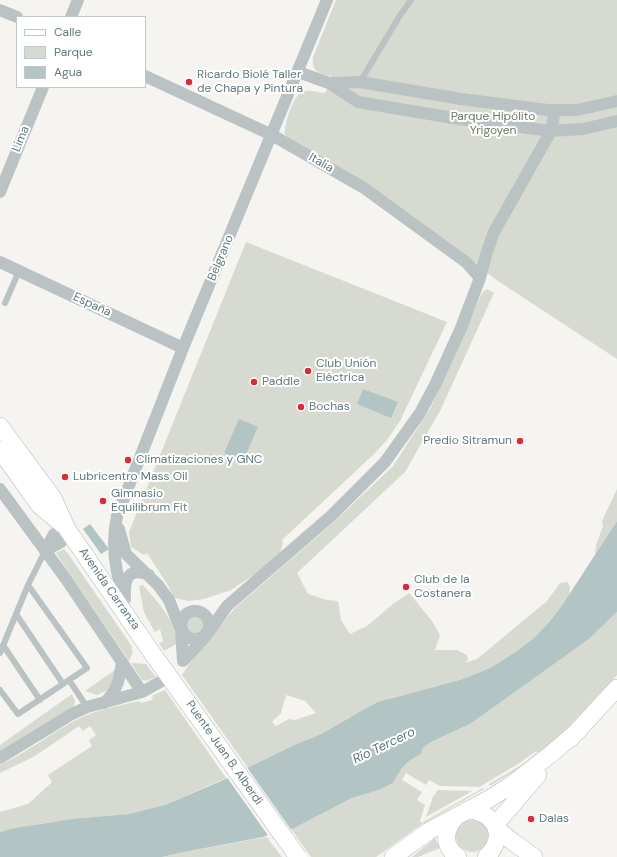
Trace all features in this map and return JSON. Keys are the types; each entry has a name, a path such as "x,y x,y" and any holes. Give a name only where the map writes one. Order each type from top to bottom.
{"main road":[{"name":"Avenida Carranza","path":"0,426 53,498 67,529 150,650"},
{"name":"Avenida Carranza","path":"1,453 40,506 67,529"},
{"name":"Puente Juan B. Alberdi","path":"150,650 298,857"},
{"path":"486,857 492,852 496,844 497,836 495,826 514,801 617,688"},
{"path":"394,857 429,831 489,799 529,772 578,731"},
{"path":"458,857 451,850 448,844 446,837 447,830 449,825 463,812 475,811 483,813 490,818 495,826 509,839 534,857"}],"street":[{"path":"71,16 78,0"},
{"name":"Belgrano","path":"125,599 119,583 114,546 114,532 117,516 183,348 327,0"},
{"path":"0,10 16,17"},
{"path":"298,72 329,83 358,102 459,119 551,130 583,129 617,121"},
{"name":"Italia","path":"146,76 272,134 364,188 467,263 480,278"},
{"path":"329,83 360,82 461,99 555,110 577,110 617,101"},
{"name":"Lima","path":"0,192 43,88"},
{"path":"196,611 183,617 180,665 207,635 227,606 331,516 386,462 420,413 430,395 461,328 480,278 494,232 551,130 555,110"},
{"name":"España","path":"0,262 183,348"},
{"path":"0,489 45,551 142,692"},
{"path":"117,516 120,535 126,554 149,575 169,600 181,630 192,640 207,635"},
{"path":"45,551 61,542 67,529"},
{"path":"130,620 125,599 124,588 126,580 129,576 137,572 149,575"},
{"path":"169,600 185,610 214,610 227,606"},
{"path":"196,611 209,620 207,635"},
{"path":"103,704 110,697 116,687 120,677 122,662"},
{"path":"0,758 72,714 87,708 142,692 160,682"}],"lane":[{"path":"360,82 399,16 412,0"},
{"path":"5,303 19,271"},
{"path":"0,653 28,585 45,551"},
{"path":"0,690 18,714 87,668 28,585"},
{"path":"16,614 63,684"},
{"path":"3,645 40,700"},
{"path":"69,680 87,708"}],"green space":[{"name":"Parque Hipólito Yrigoyen","path":"336,0 617,0 617,359 498,281 369,185 290,140 285,135 289,112 298,95 301,92 307,91 325,93 332,76 324,75 315,69 313,66 313,57"},
{"name":"Club Unión Eléctrica","path":"246,242 447,322 400,421 387,440 282,540 283,543 280,553 255,574 231,590 204,599 189,601 174,598 169,587 147,553 144,555 131,547 129,532"},
{"path":"487,289 494,293 441,409 405,472 297,573 308,594 327,600 338,601 341,620 350,634 367,626 393,604 409,593 432,621 440,635 435,650 457,650 467,655 468,660 465,663 477,659 547,601 560,583 568,582 570,587 569,596 550,621 535,637 492,667 463,679 392,698 350,717 319,735 294,745 248,768 182,675 198,651 235,608 334,522 393,466 431,407 484,291","holes":["286,695 305,701 316,713 295,720 289,719 276,726 272,722 281,713"]},
{"path":"617,489 617,521 595,555 596,545 603,526 602,521"},
{"path":"64,549 133,648 131,649 133,652 129,661 56,553"},
{"path":"143,585 170,619 173,627 176,644 164,651 159,643 163,641 160,629 155,632 150,624 151,622 149,622 144,612 139,586"},
{"path":"617,612 617,675 569,726 533,759 490,786 489,784 520,766 538,752 536,751 518,764 479,787 440,786 429,780 426,785 406,773 402,780 422,792 417,800 425,805 420,821 421,823 483,788 484,789 422,824 376,857 311,857 291,829 352,798 379,790 393,783 402,768 409,761 421,754 423,748 429,743 470,724 590,638"},
{"path":"195,614 203,617 206,625 203,633 195,636 187,633 184,625 187,617"},
{"path":"131,663 146,664 156,677 146,681 142,680"},
{"path":"118,668 108,690 97,695 85,691"},
{"path":"165,690 226,778 165,805 149,810 130,814 45,823 0,832 0,812 28,804 52,782 48,775 92,746 89,740 96,735 90,726 83,731 79,726 35,756 0,773 0,765 80,718 109,708 139,701 141,703 152,700 153,695"},
{"path":"72,694 75,701 74,706 0,752 0,745"},
{"path":"438,790 472,791 426,817 432,798"},
{"path":"475,820 481,822 486,827 488,836 486,845 481,850 469,852 463,850 458,845 456,833 458,827 463,822"},
{"path":"266,837 269,839 267,841 269,840 282,857 162,857 179,853"},
{"path":"435,838 440,848 418,857 412,857"}],"water":[{"path":"363,389 398,402 391,418 357,404"},
{"path":"239,419 258,427 243,461 224,453"},
{"name":"Río Tercero","path":"617,521 617,612 590,638 470,724 429,743 423,748 421,754 409,761 402,768 393,783 379,790 352,798 292,829 281,830 263,837 162,857 0,857 0,832 15,828 73,819 130,814 165,805 221,781 294,745 319,735 378,702 463,679 492,667 535,637 550,621 563,604"},
{"path":"90,524 109,549 101,554 83,529"}],"pier":[{"path":"246,766 292,831 281,832 269,837 226,776"}],"place":[{"name":"Ricardo Biolé Taller de Chapa y Pintura","path":"189,82"},
{"name":"Club Unión Eléctrica","path":"308,371"},
{"name":"Paddle","path":"254,382"},
{"name":"Bochas","path":"301,407"},
{"name":"Predio Sitramun","path":"520,441"},
{"name":"Climatizaciones y GNC","path":"128,460"},
{"name":"Lubricentro Mass Oil","path":"65,477"},
{"name":"Gimnasio Equilibrum Fit","path":"103,501"},
{"name":"Club de la Costanera","path":"406,587"},
{"name":"Dalas","path":"531,819"}]}
